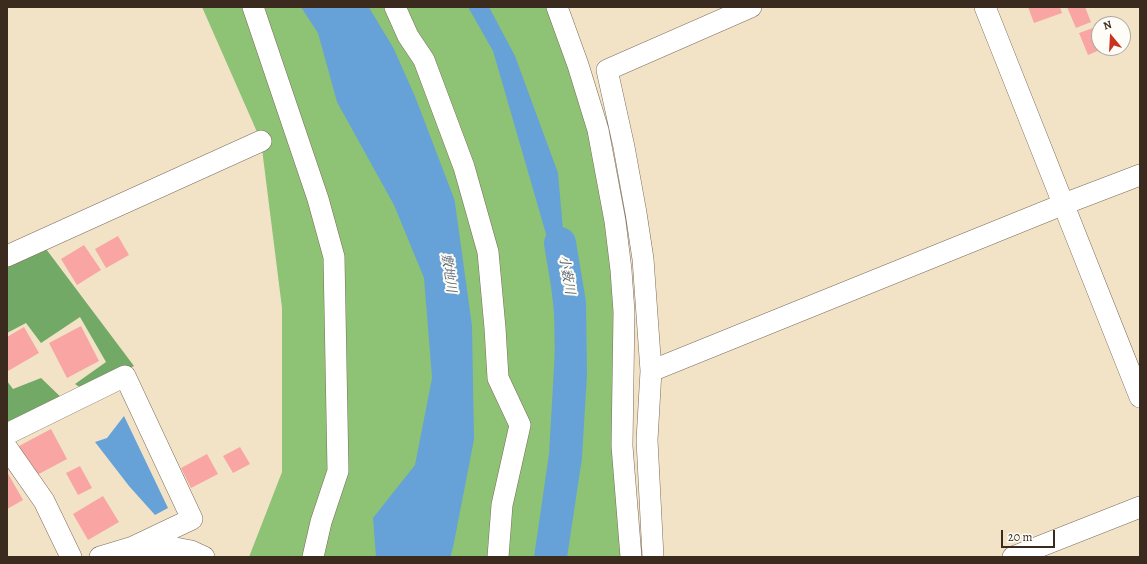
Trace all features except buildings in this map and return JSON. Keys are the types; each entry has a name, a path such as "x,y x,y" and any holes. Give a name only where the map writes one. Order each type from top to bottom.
{"street":[{"path":"253,7 318,199 334,257 338,471 321,522 313,557"},
{"path":"395,7 408,36 424,60 464,167 488,252 498,378 520,425 502,505 498,557"},
{"path":"557,7 578,65 598,130 615,221 624,312 622,446 631,557"},
{"path":"653,557 647,440 651,371 643,258 624,147 607,70 751,7"},
{"path":"986,7 1140,397"},
{"path":"7,256 261,141"},
{"path":"651,371 1064,204 1140,175"},
{"path":"7,434 125,376 192,519 133,547 100,557"},
{"path":"7,448 44,501 71,557"},
{"path":"1013,557 1140,507"},
{"path":"133,547 165,546 191,551 204,557"}],"green space":[{"path":"202,7 556,7 605,184 638,557 249,557 282,472 282,308 261,141"},
{"path":"40,241 134,366 84,390 75,384 106,362 80,317 41,343 26,323 7,333 7,256"},
{"path":"41,378 68,404 7,431 7,381 13,389"}],"water":[{"path":"301,7 351,7 392,84 425,167 441,220 451,295 463,357 455,457 433,557 376,557 373,518 415,465 432,378 424,278 394,205 337,102 318,33"},
{"path":"468,7 489,7 515,56 558,173 568,287 567,430 564,544 566,557 534,557 549,454 556,333 546,234 493,51"},
{"path":"124,416 168,508 155,515 129,486 95,442 107,438"}],"waterway":[{"name":"敷地川","path":"350,7 379,55 400,102 439,204 456,327 458,438 434,557"},
{"name":"小薮川","path":"551,557 566,457 571,374 570,303 560,243"}]}
